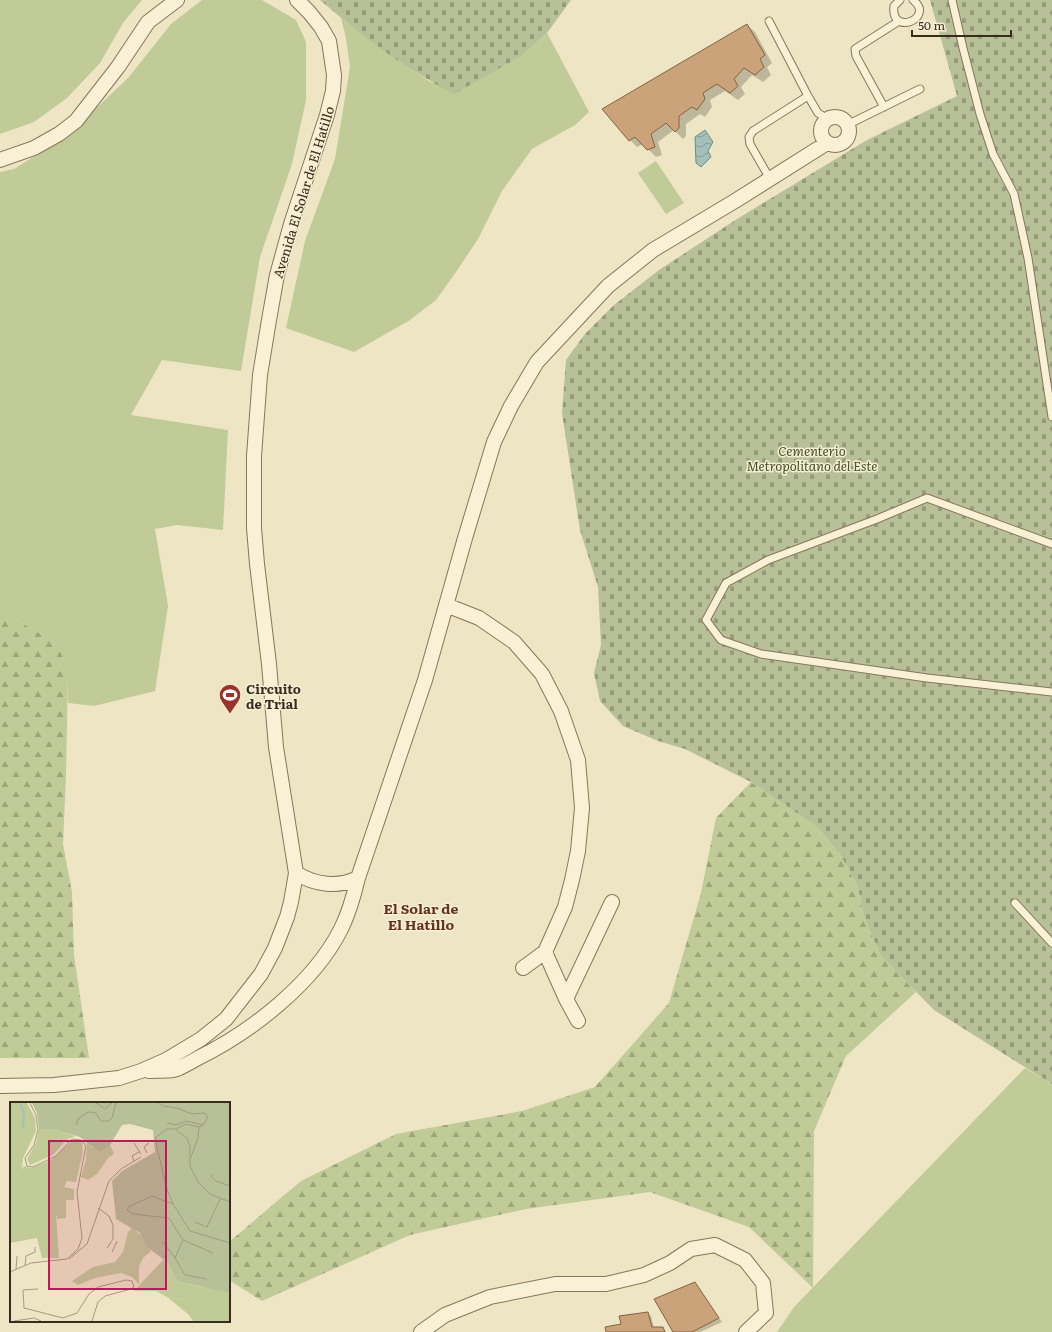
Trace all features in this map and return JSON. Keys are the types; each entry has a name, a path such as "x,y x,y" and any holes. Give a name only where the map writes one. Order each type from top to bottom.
{"street":[{"path":"0,160 34,148 59,134 76,121 114,73 148,22 177,0"},
{"name":"Avenida El Solar de El Hatillo","path":"0,1086 76,1083 119,1078 141,1071 166,1060 201,1039 226,1019 261,974 277,943 291,902 296,873 276,747 269,664 257,564 254,528 254,456 260,375 268,320 277,275 291,224 327,116 333,91 334,75 329,41 321,27 297,0"},
{"path":"836,117 845,121 847,125 848,134 844,141 836,145 827,143 822,136 822,126 828,119 836,117"},
{"path":"141,1071 175,1070 221,1047 256,1023 286,998 307,977 334,941 352,902 358,878 425,680 494,442 511,406 536,362 608,286 647,254 827,143"},
{"path":"446,604 479,618 514,642 542,674 561,711 578,760 582,808 578,851 565,907 545,952 523,968"},
{"path":"296,873 313,882 329,884 342,884 358,878"},
{"path":"566,1000 612,902"},
{"path":"545,952 566,1000 578,1021"},
{"path":"421,1332 445,1315 490,1297 555,1284 606,1284 644,1275 670,1263 691,1249 715,1245 746,1260 763,1283 766,1313 746,1332"}],"lane":[{"path":"900,0 894,6 896,18 899,21 907,23 914,20 919,9 913,0"},
{"path":"952,0 980,114 993,154 1014,194 1028,258 1052,417"},
{"path":"769,21 818,113 828,119"},
{"path":"884,107 856,56 855,49 899,21"},
{"path":"847,125 920,89"},
{"path":"770,179 750,144 749,137 754,131 808,96"},
{"path":"1052,544 928,498 768,560 726,583 706,620 721,640 761,654 927,678 1052,692"},
{"path":"1015,903 1052,943"}],"green space":[{"path":"0,0 142,0 123,23 100,63 67,98 34,122 0,134"},
{"path":"202,0 262,0 296,20 306,42 306,100 292,164 260,257 241,371 162,360 131,415 228,430 223,530 177,525 155,529 168,606 155,691 94,706 68,703 68,673 58,644 0,610 0,172 14,169 67,136 129,77 171,24"},
{"path":"320,0 571,0 547,33 523,55 454,94 401,63 351,26"},
{"name":"Cementerio Metropolitano del Este","path":"930,0 1052,0 1052,1084 934,1010 881,956 864,917 858,887 840,854 816,826 751,782 685,749 658,741 623,726 600,701 594,673 601,645 598,587 580,530 562,413 566,360 585,334 614,305 659,270 737,219 867,140 957,96"},
{"path":"341,18 399,61 432,83 523,55 547,33 589,112 575,125 532,149 502,191 478,239 436,300 410,320 354,352 286,328 305,241 335,159 350,67 346,38"},
{"path":"656,161 684,203 666,214 638,173"},
{"path":"0,610 58,644 68,673 63,844 72,892 74,955 89,1058 0,1058"},
{"path":"751,782 816,826 840,854 858,887 864,917 881,956 916,992 846,1056 814,1131 813,1288 749,1227 650,1192 526,1209 410,1235 262,1301 230,1281 230,1241 301,1181 396,1134 522,1111 595,1087 669,1003 701,893 716,818"},
{"path":"1025,1068 1052,1084 1052,1332 777,1332 794,1307"}],"water":[{"path":"705,130 713,142 708,151 711,157 701,167 696,163 695,137"}],"building":[{"path":"747,24 765,55 760,59 764,67 755,75 744,68 734,79 738,86 730,93 717,84 703,93 705,99 697,110 692,107 679,116 679,128 675,132 666,123 651,134 655,147 647,150 635,137 629,141 602,109"},
{"path":"695,1282 719,1318 692,1332 673,1332 654,1299"},
{"path":"648,1312 652,1327 663,1327 665,1332 606,1332 605,1327 621,1324 619,1316"}],"place":[{"name":"Circuito de Trial","path":"230,714"}],"district":[{"name":"El Solar de El Hatillo","path":"421,916"}]}
